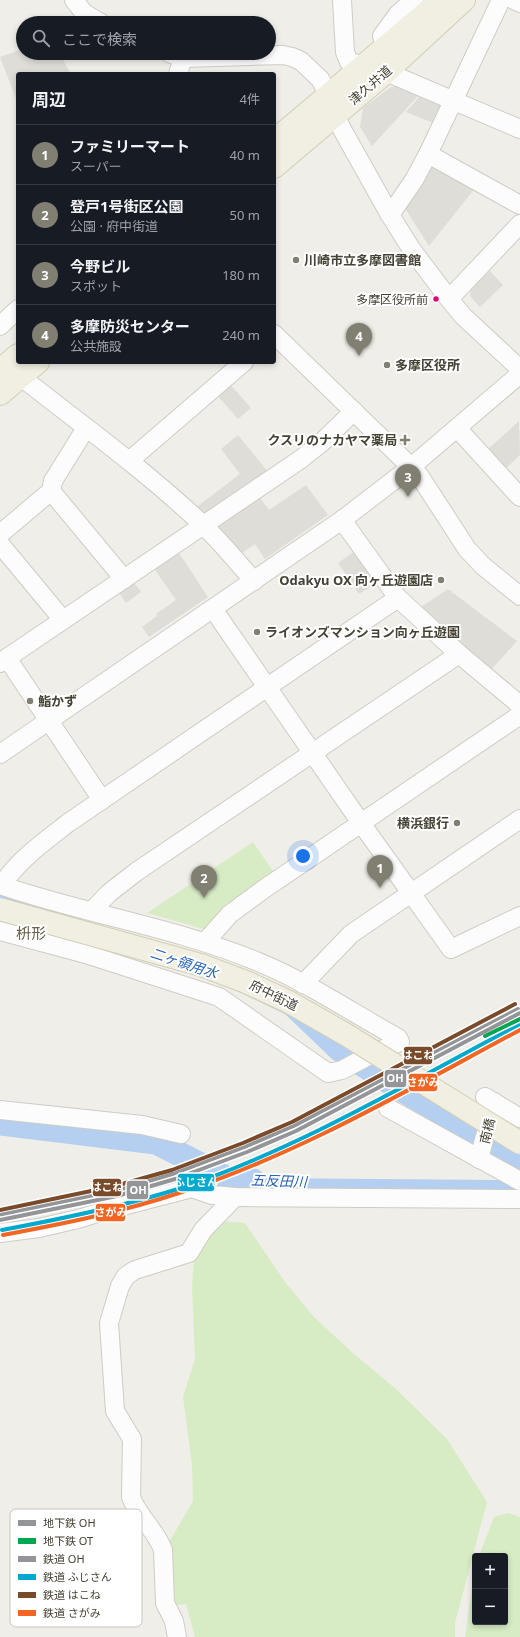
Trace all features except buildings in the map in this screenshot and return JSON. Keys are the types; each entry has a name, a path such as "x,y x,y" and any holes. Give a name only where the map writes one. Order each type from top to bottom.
{"main road":[{"name":"津久井道","path":"276,139 441,0"},
{"name":"津久井道","path":"276,165 386,72 464,0"},
{"path":"0,394 9,365"},
{"name":"府中街道","path":"0,909 180,959 246,982 289,1002 346,1034 520,1143"}],"street":[{"path":"74,0 84,13 89,16"},
{"path":"342,0 345,52 349,62 363,65"},
{"path":"385,47 382,36 398,14 414,0"},
{"path":"390,215 414,180 428,154 500,0"},
{"path":"514,0 520,3"},
{"path":"276,55 283,55 301,61 320,79 329,95 335,116 390,215 412,250 448,299 463,316 520,369"},
{"path":"176,62 207,60"},
{"path":"386,72 520,129"},
{"path":"428,154 520,205"},
{"path":"448,299 520,224"},
{"path":"0,326 16,311"},
{"path":"276,337 412,467 419,475 467,550 483,566 520,596"},
{"path":"129,460 242,364"},
{"path":"9,365 86,428 129,460 203,525 254,581"},
{"path":"0,754 342,520 412,467 520,374"},
{"path":"102,800 50,720 3,661 301,459 321,443 354,411"},
{"path":"0,534 51,491 52,481 86,428"},
{"path":"457,428 520,497"},
{"path":"51,491 124,579"},
{"path":"342,520 398,598 459,654 520,705"},
{"path":"0,544 63,620"},
{"path":"0,931 86,954 219,997 328,1073 342,1070 370,1055 400,1042 398,1038 304,984 257,961 205,942 1,885 8,876 40,845 102,800 398,598"},
{"path":"213,609 361,823 451,949 520,916"},
{"path":"92,911 109,893 136,872 459,654"},
{"path":"205,942 230,914 264,889 520,715"},
{"path":"304,984 351,934 520,819"},
{"name":"南橋","path":"480,1155 490,1103 520,1118"},
{"path":"388,1108 480,1155 520,1181"},
{"path":"0,1110 142,1125 181,1134"},
{"path":"0,1233 39,1228 192,1188 212,1195 235,1197 520,1199"},
{"path":"137,1509 131,1497 132,1439 115,1411 109,1323 120,1286 126,1276 135,1270 189,1253 203,1230 235,1197"},
{"path":"142,1517 161,1546 166,1603 174,1621 177,1637"}],"green space":[{"path":"253,842 275,874 207,930 147,913"},
{"path":"220,1221 245,1223 285,1282 314,1317 353,1353 396,1389 447,1439 487,1502 474,1553 472,1553 472,1559 455,1623 455,1637 195,1637 186,1604 174,1605 169,1542 193,1501 192,1465 183,1397 195,1359 192,1288 194,1256"},
{"path":"508,1513 520,1517 520,1637 465,1637 472,1587 472,1625 508,1625 508,1553 480,1553 494,1517"}],"shaded area":[{"path":"16,51 16,60 63,60 70,72 16,72 16,99 0,57"},
{"path":"391,87 399,87 419,95 372,146 360,127 363,108"},
{"path":"420,96 448,107 438,125 406,112"},
{"path":"435,163 476,187 429,246 406,210 406,203 430,166"},
{"path":"490,271 503,285 480,307 470,296 471,289"},
{"path":"229,383 251,408 238,419 216,394"},
{"path":"519,421 520,455 504,470 486,451"},
{"path":"238,435 269,473 207,515 201,515 194,509 240,474 221,449"},
{"path":"306,485 328,515 265,559 255,544 239,555 217,530 217,523 258,495 269,510"},
{"path":"177,550 208,597 149,637 142,627 157,616 156,614 176,600 153,567"},
{"path":"355,551 378,582 359,594 338,563"},
{"path":"133,581 141,592 126,603 118,591"},
{"path":"448,589 517,641 489,672 418,609"}],"water":[{"name":"二ヶ領用水","path":"0,894 243,969 520,1146 520,1173 385,1094 332,1059 285,1014 210,978 0,917"},
{"path":"228,1171 243,1178 498,1180 520,1173 520,1195 224,1190 206,1181"}],"waterway":[{"name":"五反田川","path":"0,1123 156,1142 230,1180 253,1181"},
{"name":"五反田川","path":"109,1129 119,1138"}],"metro line":[{"name":"OH","path":"0,1220 117,1196 175,1179 247,1152 296,1131 520,1013"},
{"name":"OT","path":"485,1036 520,1019"}],"rail line":[{"name":"はこね","path":"0,1210 115,1186 172,1170 243,1143 292,1122 515,1004"},
{"name":"OH","path":"0,1215 116,1191 173,1174 245,1147 294,1126 518,1009"},
{"name":"ふじさん","path":"2,1230 113,1207 178,1189 223,1173 266,1155 352,1114 520,1024"},
{"name":"さがみ","path":"3,1235 114,1212 157,1200 224,1177 310,1140 353,1119 520,1030"}],"place":[{"name":"川崎市立多摩図書館","path":"296,260"},
{"name":"多摩区役所前","path":"436,299"},
{"name":"多摩防災センター","path":"359,356"},
{"name":"多摩区役所","path":"387,365"},
{"name":"クスリのナカヤマ薬局","path":"405,440"},
{"name":"今野ビル","path":"408,497"},
{"name":"Odakyu OX 向ヶ丘遊園店","path":"441,580"},
{"name":"ライオンズマンション向ヶ丘遊園","path":"257,632"},
{"name":"鮨かず","path":"30,701"},
{"name":"横浜銀行","path":"457,823"},
{"name":"ファミリーマート","path":"380,888"},
{"name":"登戸1号街区公園","path":"204,898"}],"district":[{"name":"枡形","path":"31,934"}]}
